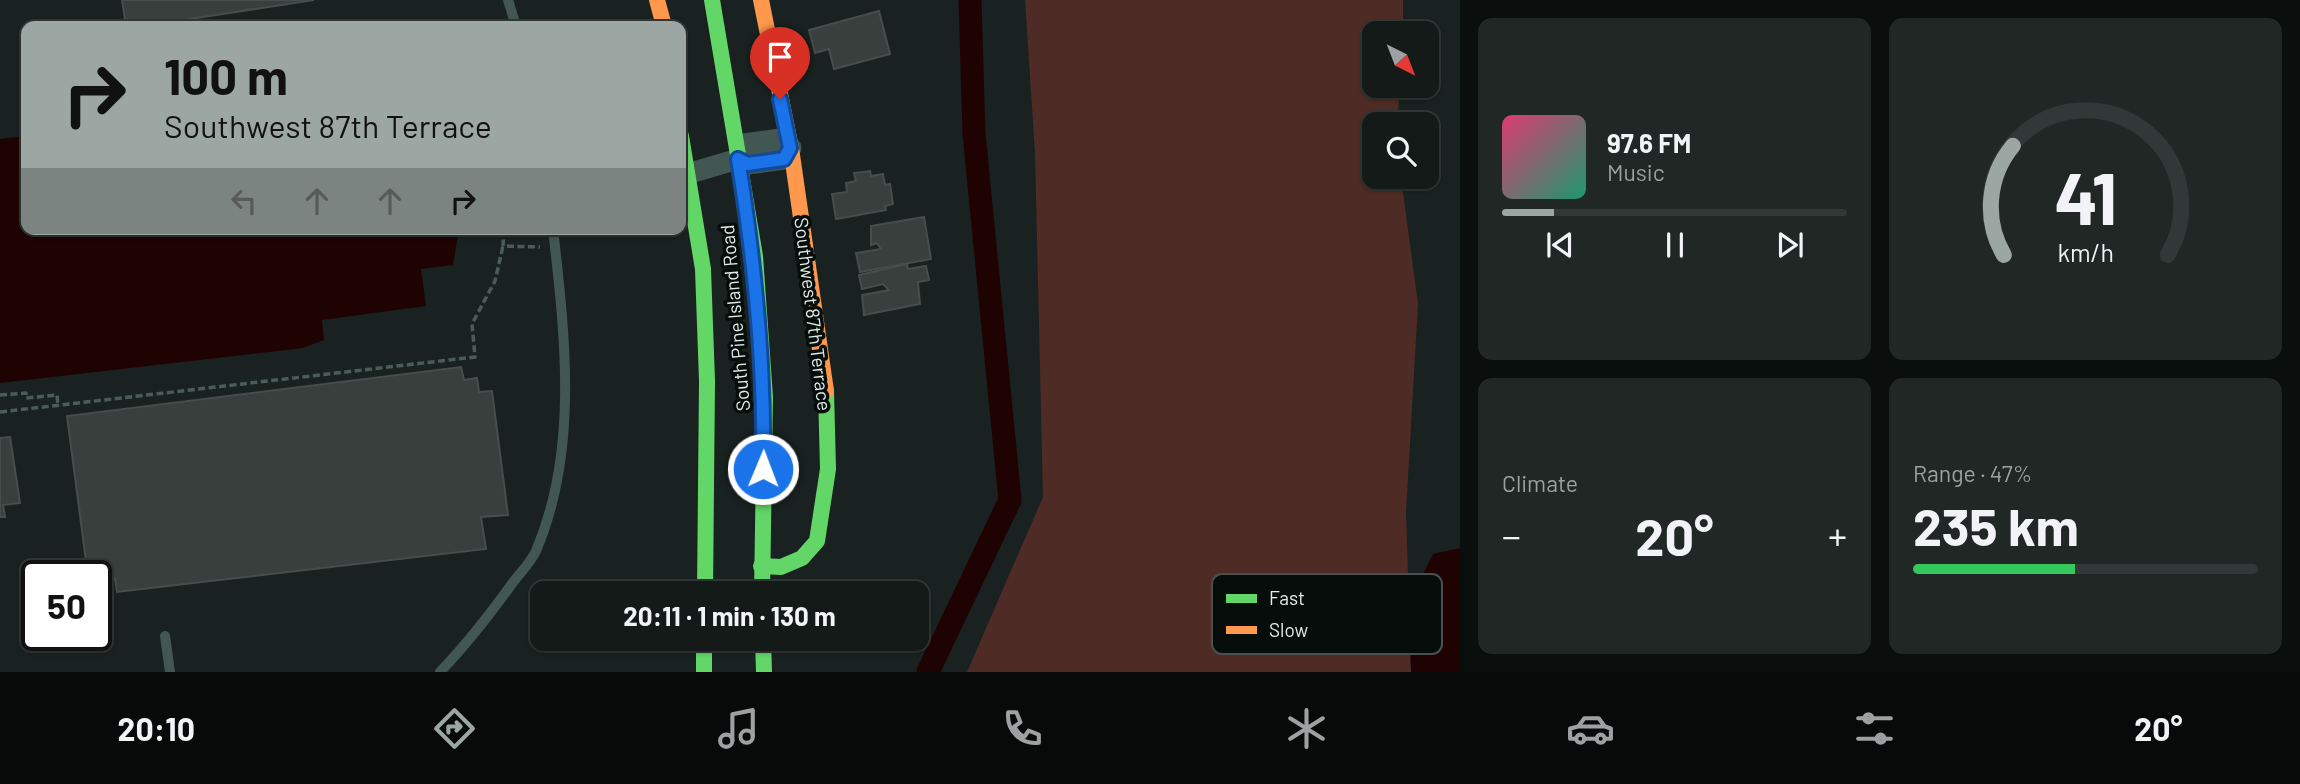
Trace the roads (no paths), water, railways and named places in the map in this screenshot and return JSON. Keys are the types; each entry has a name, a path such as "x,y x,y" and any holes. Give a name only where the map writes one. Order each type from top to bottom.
{"main road":[{"path":"657,0 663,21"},
{"name":"South Pine Island Road","path":"712,0 755,256 765,397 762,581"},
{"name":"Southwest 87th Terrace","path":"761,0 790,148 826,381 828,470 817,541 802,558 781,567 761,566"},
{"name":"South Pine Island Road","path":"686,185 703,270 707,381 705,581"},
{"path":"704,651 704,672"},
{"path":"763,651 764,672"}],"street":[{"path":"686,174 738,159 748,164 784,159 790,148"}],"lane":[{"path":"508,0 514,21"},
{"path":"440,672 462,649 535,553 557,482 565,386 563,314 554,235"},
{"path":"165,636 170,672"}],"waterway":[{"path":"928,672 1010,500 974,134 970,0"}]}
